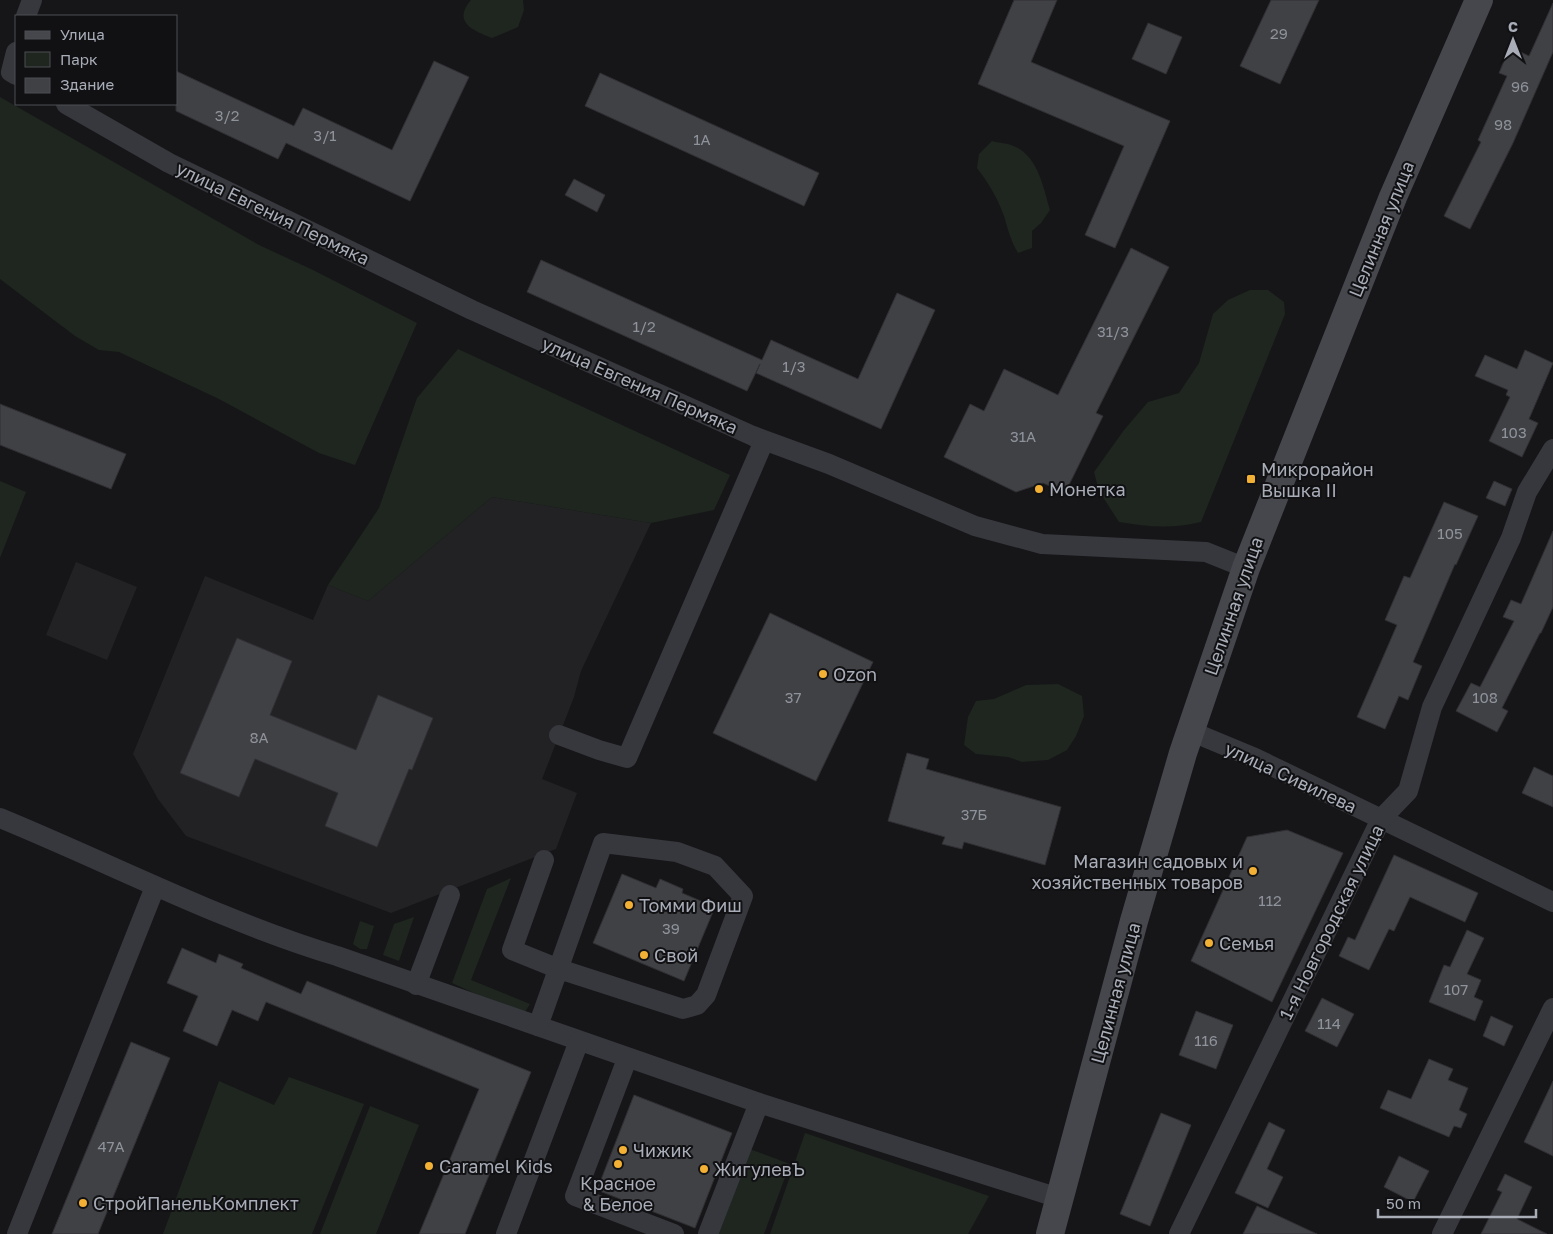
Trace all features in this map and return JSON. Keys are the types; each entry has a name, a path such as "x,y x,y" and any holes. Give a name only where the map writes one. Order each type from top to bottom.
{"main road":[{"name":"Целинная улица","path":"1050,1234 1134,921 1190,731 1246,568 1392,197 1479,0"}],"street":[{"path":"26,15 32,0"},
{"path":"15,56 11,72 15,74"},
{"name":"улица Евгения Пермяка","path":"68,105 169,162 456,302 764,441 829,464 975,526 1042,544 1206,552 1246,568"},
{"path":"560,734 599,750 627,758 764,441"},
{"name":"1-я Новгородская улица","path":"1179,1234 1381,819 1408,790 1432,706 1510,538 1527,492 1553,449"},
{"name":"улица Сивилева","path":"1190,731 1255,758 1553,902"},
{"path":"0,818 64,844 156,887 299,945 337,956 627,1059 759,1103 1059,1198"},
{"path":"538,1026 558,969 603,843 677,852 715,866 743,896 706,995 697,1005 683,1009 558,969 512,950 544,860"},
{"path":"17,1234 156,887"},
{"path":"416,985 450,895"},
{"path":"1442,1234 1553,1008"},
{"path":"506,1234 579,1041"},
{"path":"627,1059 575,1196 674,1234"},
{"path":"708,1234 759,1103"}],"shaded area":[{"path":"492,497 651,523 581,671 574,697 542,779 577,793 556,849 391,913 186,836 158,799 133,754 205,576 313,620 328,585 368,601"},
{"path":"76,562 137,587 107,660 46,635"}],"green space":[{"path":"471,0 523,0 524,10 518,27 492,38 472,29 464,20 466,8"},
{"path":"0,97 259,245 417,323 355,465 319,453 219,399 119,352 99,350 75,336 0,279"},
{"path":"992,141 1020,149 1033,163 1042,182 1050,210 1041,223 1032,231 1032,248 1018,253 999,203 977,168 979,154"},
{"path":"1250,290 1268,290 1284,302 1285,314 1201,522 1180,526 1160,526 1119,522 1099,491 1094,472 1124,430 1148,402 1179,393 1199,363 1213,314 1228,300"},
{"path":"458,349 730,475 714,510 651,523 492,497 368,601 328,585 379,508 417,398"},
{"path":"0,481 26,492 0,558"},
{"path":"1058,684 1082,696 1084,716 1076,736 1067,750 1048,760 1022,762 1008,757 976,754 964,745 968,717 976,701 994,699 1026,685"},
{"path":"511,878 471,980 530,1004 525,1012 515,1012 452,983 487,889"},
{"path":"414,917 399,961 383,955 394,924"},
{"path":"360,921 374,926 367,949 360,949 353,944"},
{"path":"289,1077 364,1104 312,1234 163,1234 219,1081 274,1105"},
{"path":"370,1106 419,1125 376,1234 320,1234"},
{"path":"805,1133 989,1196 968,1234 770,1234"},
{"path":"747,1148 790,1164 764,1234 716,1234"}],"building":[{"path":"1014,0 1057,0 1031,62 1170,121 1115,248 1085,235 1124,146 978,84"},
{"path":"1271,0 1319,0 1280,84 1240,66"},
{"path":"1553,3 1553,52 1513,143 1470,229 1444,216 1481,142 1478,140 1507,76 1499,73 1510,47 1529,56"},
{"path":"1148,23 1182,37 1166,74 1132,59"},
{"path":"434,61 469,77 410,201 286,143 278,159 176,111 176,105 178,105 178,72 294,126 303,108 392,150"},
{"path":"600,73 819,173 804,206 585,106"},
{"path":"574,179 605,195 597,212 565,195"},
{"path":"1131,248 1169,267 1096,413 1103,416 1065,493 1043,483 1016,492 944,457 970,404 984,411 1004,369 1058,395"},
{"path":"541,260 762,360 771,340 858,379 897,293 935,310 881,429 756,373 760,364 747,391 527,292"},
{"path":"1525,350 1553,363 1529,419 1538,423 1522,457 1489,441 1510,397 1506,395 1508,390 1475,376 1485,355 1517,369"},
{"path":"0,404 126,454 111,489 0,445"},
{"path":"1494,481 1512,489 1505,506 1486,498"},
{"path":"1444,502 1478,516 1413,662 1422,666 1408,700 1399,696 1385,729 1357,717 1397,625 1385,620 1404,576 1410,578"},
{"path":"1553,531 1553,607 1502,708 1508,711 1497,732 1456,711 1471,683 1480,687 1514,621 1503,617 1511,600 1521,604"},
{"path":"770,613 873,662 816,781 713,733"},
{"path":"237,638 292,661 270,715 356,750 378,695 433,718 412,770 409,769 377,847 325,826 338,793 255,759 239,797 180,773"},
{"path":"907,753 929,759 926,769 1061,807 1045,865 964,842 962,849 942,844 945,837 888,821"},
{"path":"1534,767 1553,776 1553,807 1522,793"},
{"path":"1287,830 1343,853 1272,1002 1191,961 1247,837"},
{"path":"1394,855 1478,893 1465,922 1410,897 1394,931 1389,929 1369,970 1339,956 1348,937 1355,940"},
{"path":"622,874 656,888 660,879 683,889 682,893 715,907 684,981 593,943"},
{"path":"1467,930 1484,938 1467,974 1481,980 1474,997 1483,1001 1475,1021 1429,1002 1444,965 1450,967"},
{"path":"182,948 216,963 219,954 243,964 241,968 301,994 307,981 531,1072 465,1234 419,1234 479,1089 266,1002 258,1021 232,1010 217,1046 183,1031 198,996 167,983"},
{"path":"1322,998 1354,1014 1337,1047 1305,1031"},
{"path":"1196,1011 1233,1025 1216,1069 1179,1055"},
{"path":"1491,1016 1513,1026 1504,1046 1483,1036"},
{"path":"131,1042 170,1058 98,1234 52,1234"},
{"path":"1429,1059 1453,1069 1448,1080 1468,1088 1459,1110 1467,1114 1461,1128 1454,1126 1449,1137 1380,1108 1388,1090 1411,1099"},
{"path":"1553,1081 1553,1156 1524,1142"},
{"path":"634,1095 732,1133 695,1228 597,1190"},
{"path":"1161,1113 1191,1125 1150,1226 1120,1214"},
{"path":"1269,1122 1285,1130 1267,1169 1283,1177 1268,1208 1235,1193"},
{"path":"1399,1156 1429,1171 1413,1202 1384,1187"},
{"path":"1505,1174 1532,1187 1517,1219 1547,1234 1481,1234 1502,1192 1497,1190"},
{"path":"1257,1206 1317,1234 1243,1234"}],"place":[{"name":"Микрорайон Вышка II","path":"1251,479"},
{"name":"Монетка","path":"1039,489"},
{"name":"Ozon","path":"823,674"},
{"name":"Магазин садовых и хозяйственных товаров","path":"1253,871"},
{"name":"Томми Фиш","path":"629,905"},
{"name":"Семья","path":"1209,943"},
{"name":"Свой","path":"644,955"},
{"name":"Чижик","path":"623,1150"},
{"name":"Красное & Белое","path":"618,1164"},
{"name":"Caramel Kids","path":"429,1166"},
{"name":"ЖигулевЪ","path":"704,1169"},
{"name":"СтройПанельКомплект","path":"83,1203"}]}
